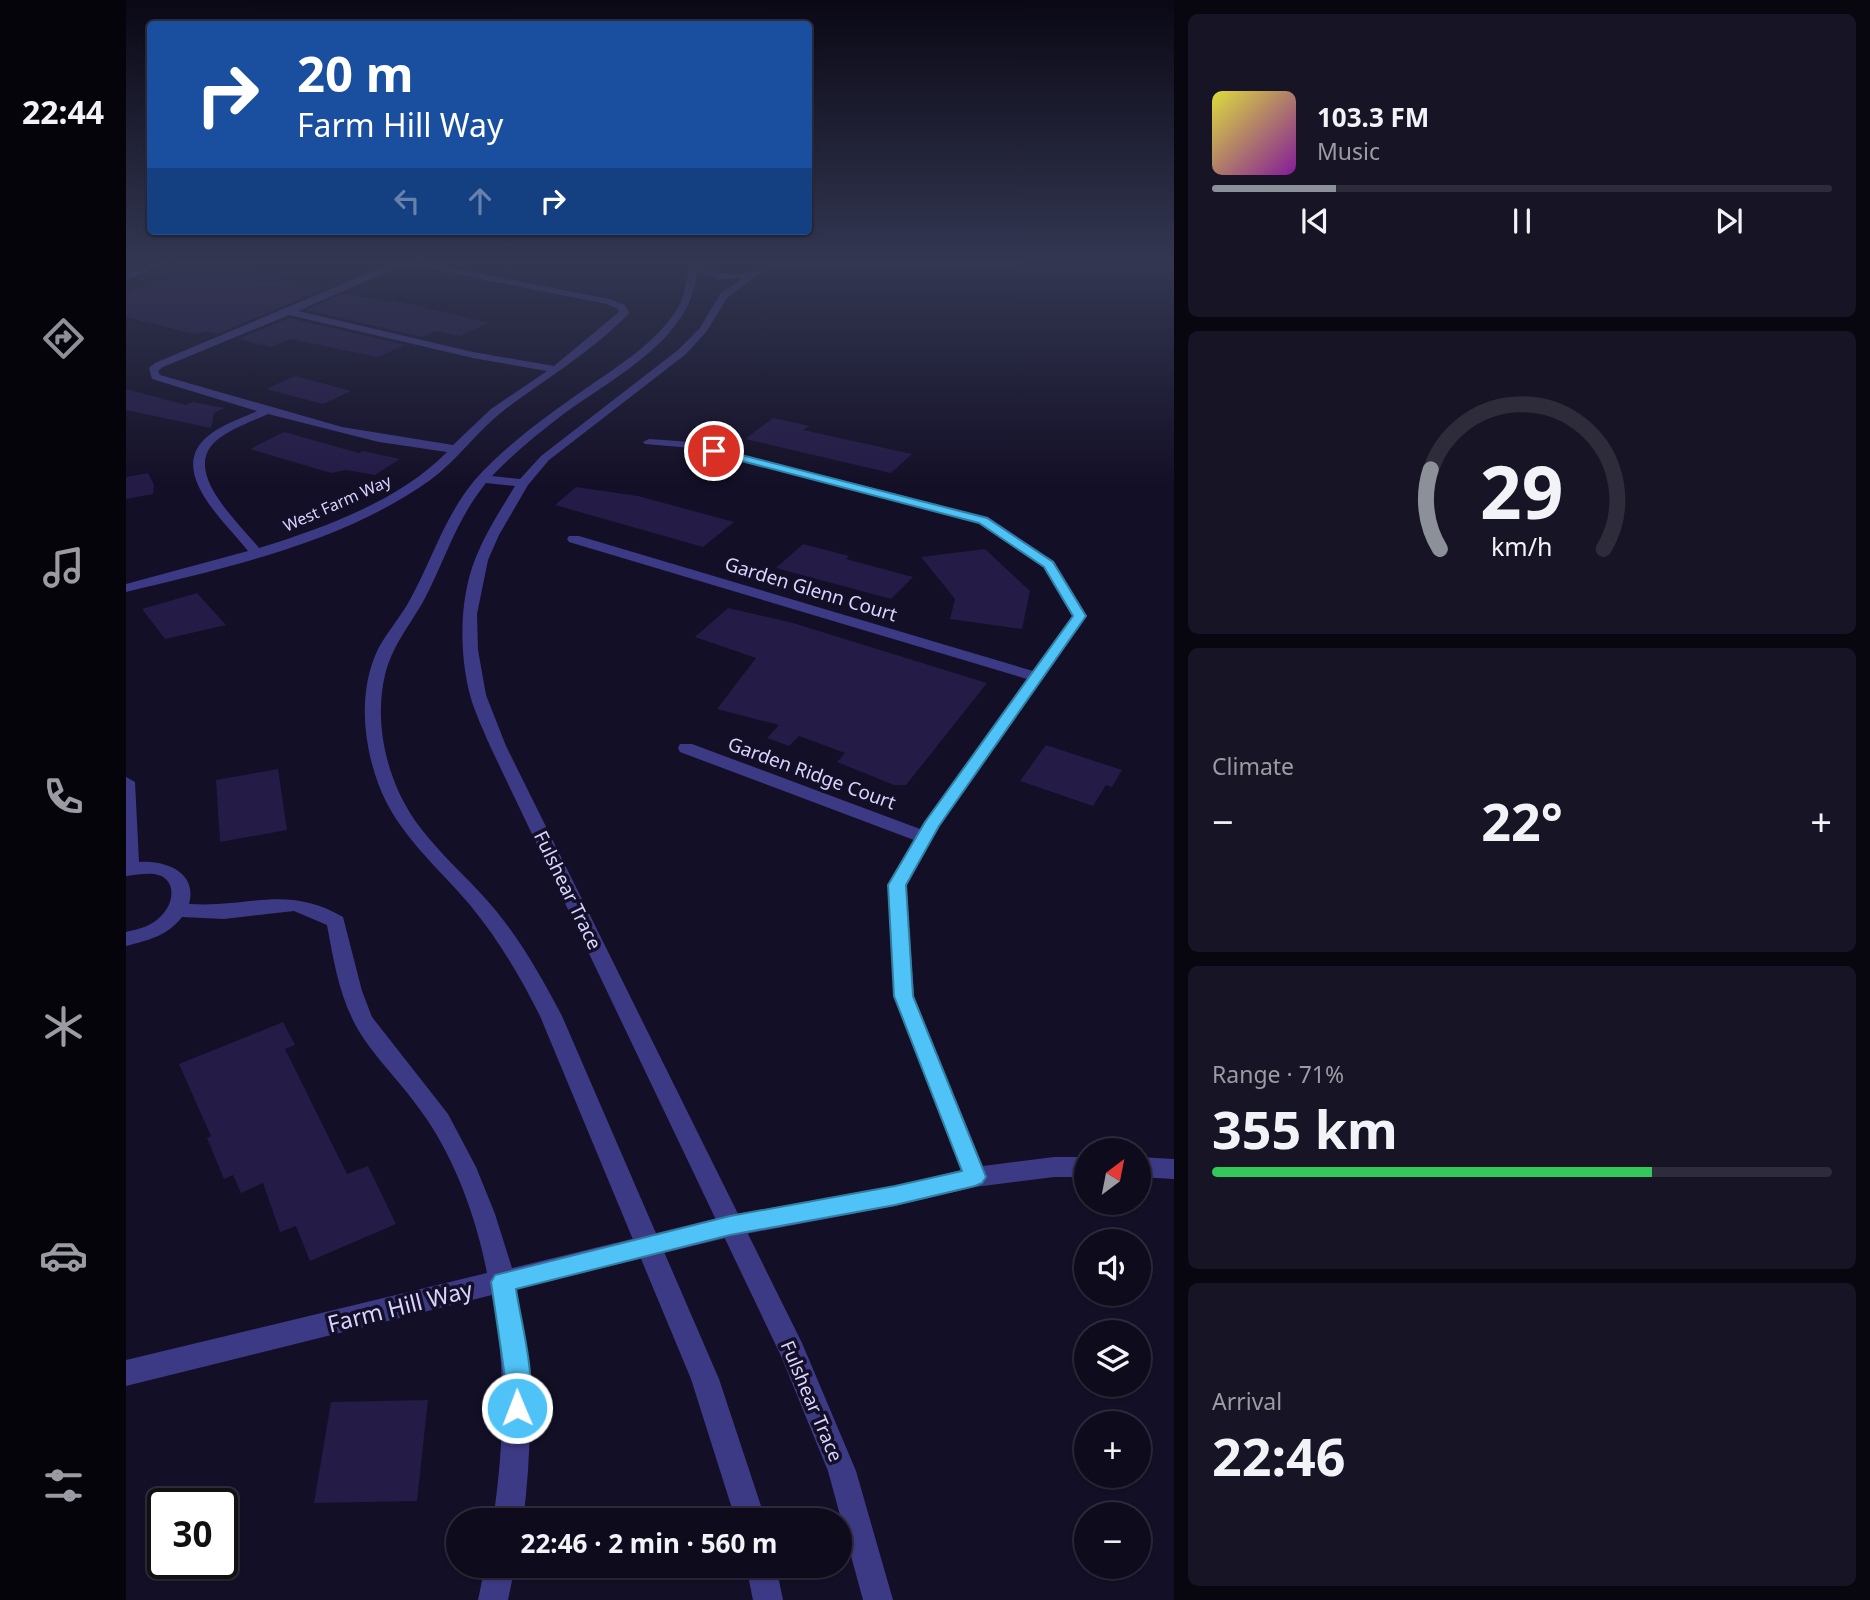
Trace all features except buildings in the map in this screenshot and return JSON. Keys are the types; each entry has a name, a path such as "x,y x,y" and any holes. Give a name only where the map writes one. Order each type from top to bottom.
{"street":[{"path":"231,336 159,365 153,370 156,377 370,438 455,449"},
{"path":"390,336 473,355 554,369"},
{"name":"West Farm Way","path":"126,589 257,554 325,530 381,504 423,480 513,397 596,336"},
{"path":"661,336 529,434 482,479 445,531 424,586 383,655 374,692 374,739 382,771 397,805 417,837 475,898 522,959 551,1016 705,1379 747,1508"},
{"name":"Fulshear Trace","path":"698,336 682,352 567,440 523,483 492,535 473,591 470,614 471,650 478,695 498,746 793,1353 842,1471 878,1600"},
{"path":"257,554 201,484 197,464 206,444 231,427 270,409"},
{"path":"649,442 692,445 983,520 1049,564 1080,616 928,831 897,885 904,996 975,1177"},
{"path":"482,479 523,483"},
{"name":"Garden Glenn Court","path":"574,539 1036,677"},
{"name":"Garden Ridge Court","path":"686,748 928,831"},
{"path":"126,782 128,869 158,869 171,873 181,881 185,897 180,909 167,923 126,939"},
{"path":"180,909 222,912 293,903 315,908 336,922 351,989 368,1028 439,1118 470,1178 503,1282 518,1384 509,1508"},
{"name":"Farm Hill Way","path":"126,1373 730,1226 895,1196 975,1177 1074,1167"},
{"path":"1152,1168 1174,1169"},
{"path":"494,1600 498,1578"},
{"path":"763,1578 768,1600"}],"route":[{"path":"517,1408 518,1384 503,1282 730,1226 895,1196 975,1177 904,996 897,885 931,825 1080,616 1049,564 983,520 714,451"}]}
